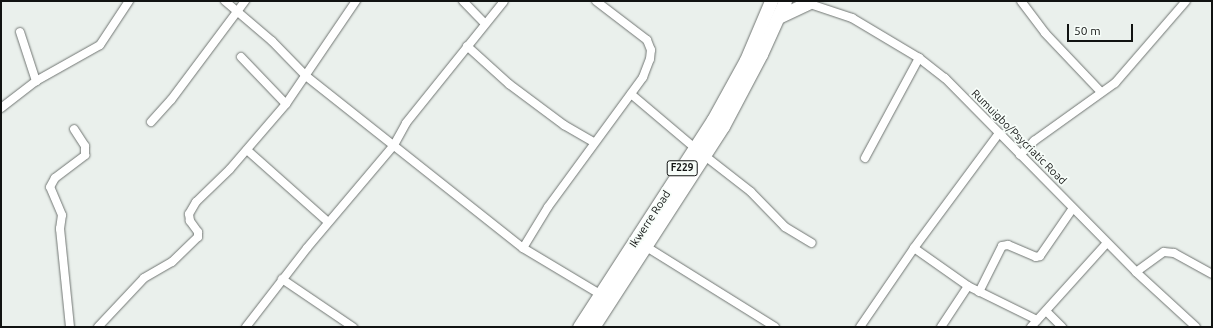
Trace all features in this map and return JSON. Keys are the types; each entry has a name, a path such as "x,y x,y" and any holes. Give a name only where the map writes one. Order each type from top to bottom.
{"main road":[{"name":"Ikwerre Road","path":"593,327 646,246 700,152 746,60 771,1"},
{"name":"Ikwerre Road","path":"579,327 600,294 743,90 780,16 785,1"},
{"path":"780,16 810,2"}],"street":[{"path":"1,108 36,81 100,45 129,1"},
{"path":"225,1 272,40 306,76 523,248 600,294"},
{"path":"151,122 170,100 236,11 246,1"},
{"path":"98,327 139,282 172,262 198,237 198,232 190,221 189,214 196,202 247,150 286,104 356,1"},
{"path":"463,1 484,23"},
{"path":"246,327 328,222 394,145 406,123 484,23 504,1"},
{"path":"523,248 594,142 643,77 651,50 647,40 596,1"},
{"path":"1021,1 1045,33 1101,92"},
{"path":"1020,155 1034,141 1115,83 1135,63 1186,1"},
{"name":"Rumuigbo/Psycriatic Road","path":"810,2 852,18 919,58 946,78 1136,272 1196,327"},
{"path":"20,32 36,81"},
{"path":"467,46 509,84 564,125 594,142"},
{"path":"241,57 286,104"},
{"path":"865,158 919,58"},
{"path":"631,94 700,152 751,192 785,227 812,243"},
{"path":"70,327 60,229 62,215 50,187 55,178 85,155 85,146 74,129"},
{"path":"860,327 914,248 999,133"},
{"path":"247,150 328,222"},
{"path":"979,292 1002,246 1008,245 1036,257 1040,256 1073,208"},
{"path":"1031,327 1107,243"},
{"path":"646,246 775,327"},
{"path":"914,248 968,286 1037,320"},
{"path":"1136,272 1164,252 1174,253 1212,274"},
{"path":"282,279 353,327"},
{"path":"941,327 968,286"},
{"path":"1046,311 1062,327"}]}
